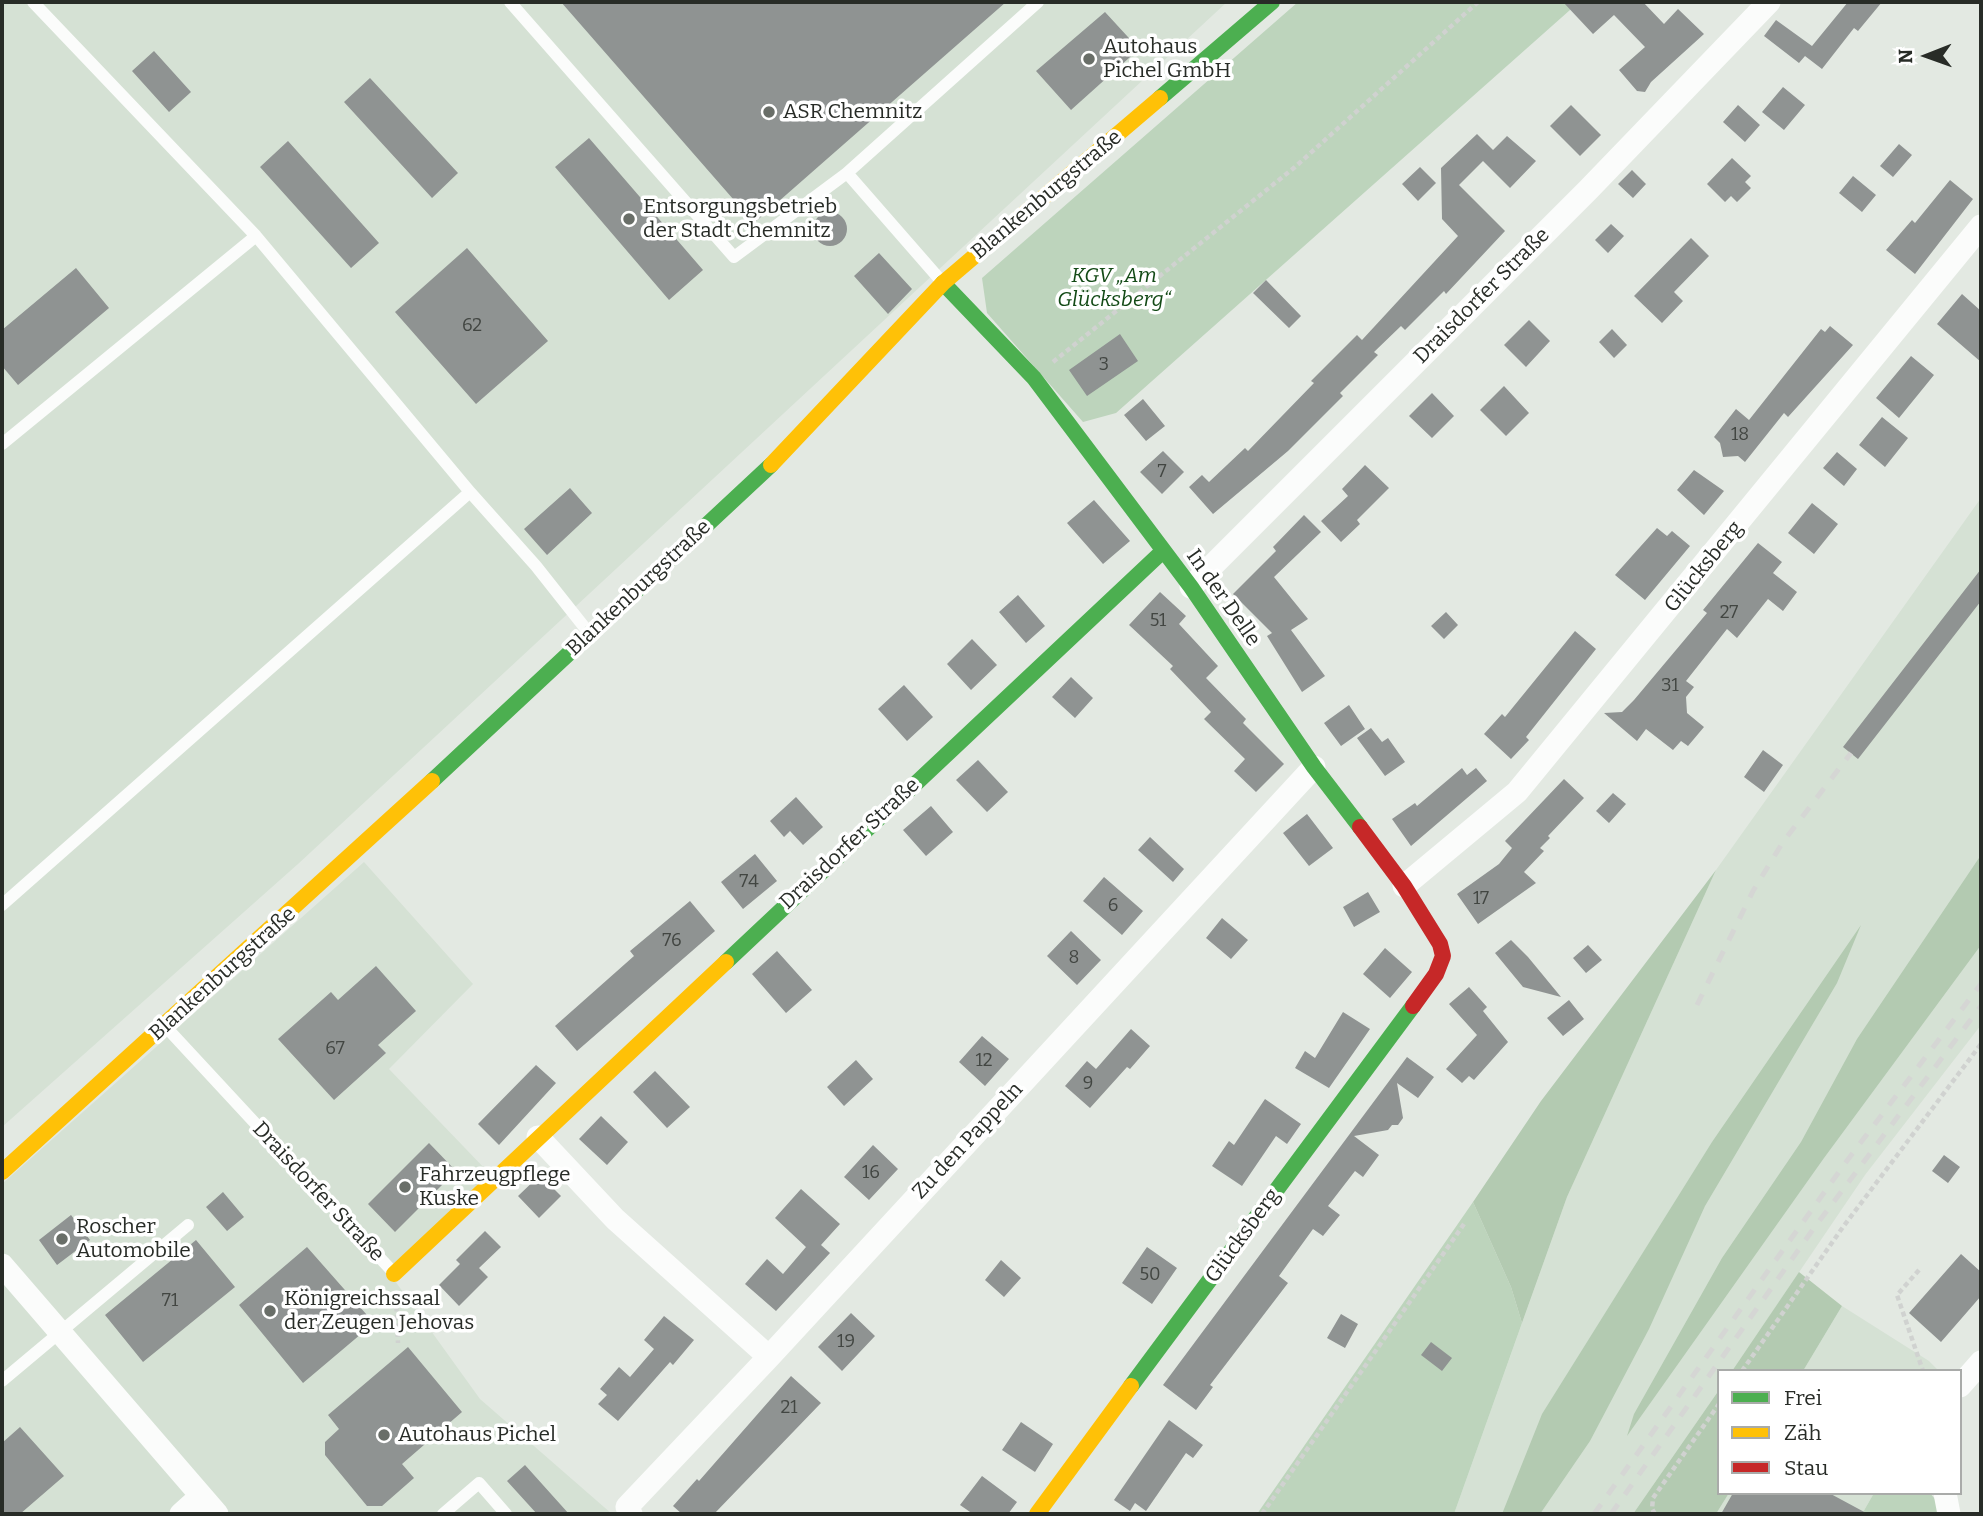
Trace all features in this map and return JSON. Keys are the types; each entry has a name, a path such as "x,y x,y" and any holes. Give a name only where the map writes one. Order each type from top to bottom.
{"street":[{"name":"Blankenburgstraße","path":"2,1172 165,1026 755,481 943,283 1272,2"},
{"name":"Draisdorfer Straße","path":"1191,587 1588,190 1769,2"},
{"name":"Glücksberg","path":"1404,886 1517,792 1981,226"},
{"name":"In der Delle","path":"943,283 1034,378 1191,587 1314,767 1404,886 1440,944 1443,956"},
{"name":"Draisdorfer Straße","path":"394,1274 1163,551"},
{"name":"Zu den Pappeln","path":"631,1514 626,1507 769,1357 1314,767"},
{"name":"Glücksberg","path":"1042,1513 1436,974 1443,956"},
{"path":"538,1137 615,1219 769,1357"},
{"path":"2,1265 217,1514"},
{"path":"1962,1383 1981,1362"},
{"path":"1945,1495 1949,1514"},
{"path":"181,1514 201,1496"}],"lane":[{"path":"33,2 256,236 590,633"},
{"path":"510,2 734,257 847,173 1038,2"},
{"path":"847,173 943,283"},
{"path":"2,444 256,236"},
{"path":"2,905 470,492"},
{"name":"Draisdorfer Straße","path":"165,1026 394,1274"},
{"path":"2,1381 188,1225"},
{"path":"443,1514 479,1483 506,1514"}],"path":[{"path":"1034,378 1295,167 1478,2"},
{"path":"1743,1369 1843,1227 1981,1044"},
{"path":"1262,1514 1464,1224"},
{"path":"1919,1270 1897,1295 1922,1369"},
{"path":"394,1274 398,1343"},
{"path":"1655,1514 1652,1509 1653,1498 1717,1407"}],"shaded area":[{"path":"2,2 1227,2 298,864 2,1127"},
{"path":"1981,498 1981,1025 1865,1175 1733,1369 1717,1369 1717,1393 1633,1514 1454,1514 1567,1197 1716,870"},
{"path":"364,862 473,984 389,1069 489,1173 390,1274 480,1399 612,1514 2,1514 2,1184"},
{"path":"1842,1306 1929,1361 1937,1369 1804,1369"},
{"path":"1728,1495 1873,1495 1862,1514 1716,1514"}],"green space":[{"name":"KGV „Am Glücksberg“","path":"1298,2 1579,2 1116,413 1083,422 987,313 982,278"},
{"path":"1981,855 1981,945 1824,1158 1627,1436 1634,1414 1722,1258 1801,1142 1857,1039"},
{"path":"1716,870 1567,1197 1522,1323 1511,1287 1473,1202 1541,1101"},
{"path":"1861,925 1837,983 1705,1206 1649,1329 1590,1441 1540,1514 1502,1514 1542,1414 1712,1142"},
{"path":"1473,1202 1511,1287 1522,1323 1454,1514 1257,1514"},
{"path":"1799,1272 1842,1306 1804,1369 1733,1369"},
{"path":"1717,1393 1717,1495 1728,1495 1716,1514 1633,1514"},
{"path":"1873,1495 1932,1495 1939,1504 1941,1514 1862,1514"}],"building":[{"name":"ASR Chemnitz","path":"561,2 1006,2 754,223"},
{"path":"1563,2 1643,2 1664,24 1678,9 1704,34 1651,82 1645,92 1637,91 1619,70 1645,47 1614,15 1593,34"},
{"path":"1848,2 1882,2 1858,31 1854,28 1822,69 1805,56 1799,63 1764,36 1776,20 1812,46"},
{"path":"1105,12 1139,49 1071,110 1036,71"},
{"path":"154,51 191,92 169,112 132,71"},
{"path":"370,78 458,173 432,198 344,102"},
{"path":"1783,87 1805,105 1784,130 1762,112"},
{"path":"1571,105 1601,135 1580,156 1550,126"},
{"path":"1738,105 1760,125 1745,142 1723,122"},
{"path":"1477,134 1493,150 1507,136 1536,161 1510,188 1483,161 1459,185 1505,231 1446,294 1444,291 1405,330 1401,326 1374,352 1378,355 1340,393 1343,396 1288,451 1213,514 1189,487 1202,475 1209,482 1245,448 1248,451 1357,335 1362,340 1458,236 1442,219 1441,168"},
{"name":"Entsorgungsbetrieb der Stadt Chemnitz","path":"589,138 703,270 669,300 555,167"},
{"path":"288,141 379,243 351,268 260,167"},
{"path":"1899,144 1912,155 1893,177 1880,166"},
{"path":"1732,158 1751,176 1745,182 1751,188 1737,202 1731,196 1725,202 1707,184"},
{"path":"1420,167 1436,183 1418,201 1402,184"},
{"path":"1632,170 1646,184 1633,198 1618,184"},
{"path":"1853,176 1876,195 1862,212 1839,193"},
{"path":"1950,180 1973,199 1915,274 1886,250 1912,220 1915,223"},
{"path":"830,212 842,217 847,229 842,241 830,246 818,241 813,229 818,217"},
{"path":"1611,224 1624,236 1608,253 1595,240"},
{"path":"1691,238 1709,256 1674,292 1683,301 1662,323 1634,296"},
{"path":"467,248 548,341 476,404 395,312"},
{"path":"879,253 912,289 888,314 854,276"},
{"path":"76,268 109,308 18,385 2,366 2,330"},
{"path":"1266,280 1301,316 1289,328 1253,293"},
{"path":"1962,294 1981,311 1981,362 1937,324"},
{"path":"1529,320 1550,341 1526,367 1504,345"},
{"path":"1830,326 1853,345 1788,417 1784,413 1745,462 1738,456 1723,457 1720,443 1714,437 1736,409 1749,420 1821,329 1825,332"},
{"path":"1612,329 1627,345 1614,358 1599,342"},
{"path":"1120,334 1138,361 1087,396 1069,370"},
{"path":"1911,356 1934,375 1899,418 1876,398"},
{"path":"1504,386 1529,413 1506,436 1480,410"},
{"path":"1432,393 1454,416 1432,438 1409,416"},
{"path":"1143,399 1165,426 1146,441 1124,415"},
{"path":"1882,417 1908,438 1885,467 1859,445"},
{"path":"1163,451 1184,472 1162,494 1140,472"},
{"path":"1837,452 1857,469 1844,486 1823,468"},
{"path":"1365,465 1389,488 1357,520 1360,524 1341,542 1321,521 1348,496 1342,489"},
{"path":"1694,470 1724,491 1704,515 1677,490"},
{"path":"570,488 592,513 547,555 524,529"},
{"path":"1094,500 1130,541 1103,564 1067,523"},
{"path":"1812,503 1838,524 1814,554 1788,533"},
{"path":"1304,515 1321,532 1274,577 1308,619 1291,630 1325,676 1302,692 1267,636 1272,633 1233,594 1276,551 1273,547"},
{"path":"1657,528 1667,536 1672,531 1690,546 1645,600 1615,575"},
{"path":"1758,543 1782,562 1773,573 1797,592 1783,611 1768,599 1737,638 1727,629 1686,681 1694,687 1686,697 1687,713 1704,727 1688,746 1681,741 1673,750 1646,729 1637,741 1604,713 1622,712 1634,700 1707,613 1703,610"},
{"path":"1981,569 1981,601 1858,759 1843,747"},
{"path":"1160,592 1186,616 1179,624 1218,666 1206,678 1246,719 1243,723 1284,764 1256,792 1234,771 1245,759 1204,719 1211,712 1170,669 1173,666 1129,625"},
{"path":"1018,595 1045,626 1026,643 999,612"},
{"path":"1446,612 1458,625 1444,639 1431,626"},
{"path":"1575,631 1596,649 1526,737 1529,740 1511,759 1484,734 1502,714 1505,717"},
{"path":"972,639 997,665 971,690 947,664"},
{"path":"1071,677 1093,698 1075,718 1052,697"},
{"path":"904,685 933,717 907,741 878,709"},
{"path":"1349,705 1365,729 1341,746 1324,723"},
{"path":"1371,728 1382,742 1388,738 1405,762 1385,776 1357,738"},
{"path":"1763,750 1783,765 1764,792 1744,777"},
{"path":"978,760 1008,792 987,812 956,780"},
{"path":"1462,768 1467,775 1476,768 1487,781 1411,846 1392,819 1415,803 1417,806"},
{"path":"1564,779 1584,798 1548,836 1550,838 1540,848 1544,851 1524,872 1536,883 1478,924 1457,894 1499,864 1512,848 1505,841"},
{"path":"1613,793 1626,804 1609,823 1596,811"},
{"path":"796,797 823,827 803,845 790,831 784,837 770,821"},
{"path":"931,806 953,832 926,856 903,830"},
{"path":"1307,814 1333,848 1309,866 1283,833"},
{"path":"1150,837 1184,869 1173,882 1138,850"},
{"path":"755,854 777,881 743,909 721,882"},
{"path":"1104,877 1143,911 1122,935 1083,901"},
{"path":"1368,892 1380,912 1354,927 1343,907"},
{"path":"690,901 715,931 577,1051 555,1026 634,956 630,951"},
{"path":"1222,918 1248,940 1231,959 1206,938"},
{"path":"1071,931 1101,960 1077,985 1047,956"},
{"path":"1511,940 1561,997 1523,987 1495,953"},
{"path":"1588,945 1602,960 1586,973 1573,958"},
{"path":"1385,948 1412,972 1390,998 1363,974"},
{"path":"777,951 812,990 786,1013 752,974"},
{"path":"376,966 416,1011 378,1045 386,1053 334,1100 278,1039 331,992 338,1000"},
{"path":"1469,987 1487,1007 1483,1011 1508,1042 1474,1080 1469,1076 1462,1083 1446,1069 1477,1035 1449,1004"},
{"path":"1569,1000 1584,1019 1563,1036 1547,1018"},
{"path":"1343,1012 1370,1029 1329,1088 1295,1068 1305,1051 1315,1058"},
{"path":"1131,1029 1150,1046 1090,1108 1065,1086 1087,1061 1096,1069"},
{"path":"982,1036 1009,1059 985,1086 959,1062"},
{"path":"1407,1057 1434,1077 1418,1098 1397,1083 1403,1118 1398,1125 1392,1125 1388,1130 1354,1136 1379,1155 1363,1177 1355,1171 1328,1206 1340,1215 1323,1236 1313,1229 1279,1276 1288,1283 1210,1385 1213,1387 1196,1410 1163,1385"},
{"path":"856,1060 873,1079 844,1106 827,1087"},
{"path":"536,1065 556,1083 499,1145 478,1124"},
{"path":"655,1071 690,1107 667,1128 633,1092"},
{"path":"1265,1099 1301,1124 1287,1144 1276,1136 1242,1186 1212,1166 1229,1141 1234,1145"},
{"path":"601,1116 628,1142 607,1165 579,1139"},
{"path":"429,1143 456,1171 395,1232 368,1204"},
{"path":"873,1145 898,1169 869,1200 844,1177"},
{"path":"1944,1155 1960,1167 1948,1183 1932,1171"},
{"path":"540,1175 561,1196 539,1218 518,1196"},
{"path":"801,1189 840,1224 821,1245 830,1253 776,1311 745,1284 767,1259 783,1274 806,1247 775,1218"},
{"path":"223,1192 244,1217 227,1231 206,1207"},
{"path":"71,1215 90,1240 57,1265 39,1240"},
{"path":"485,1231 501,1247 479,1268 488,1277 459,1306 439,1285 460,1264 456,1260"},
{"path":"196,1240 235,1287 143,1362 105,1315"},
{"name":"Königreichssaal der Zeugen Jehovas","path":"307,1247 374,1323 303,1383 239,1305"},
{"path":"1147,1247 1177,1268 1152,1304 1122,1283"},
{"path":"1961,1254 1981,1272 1981,1296 1941,1342 1909,1313"},
{"path":"1001,1260 1021,1278 1004,1297 985,1280"},
{"path":"851,1313 875,1336 842,1371 818,1347"},
{"path":"1341,1314 1358,1324 1345,1348 1327,1338"},
{"path":"664,1316 694,1340 673,1365 670,1362 618,1421 598,1404 607,1395 600,1389 619,1367 630,1377 654,1349 644,1340"},
{"path":"1431,1342 1452,1358 1442,1371 1421,1355"},
{"name":"Autohaus Pichel","path":"408,1347 462,1412 402,1464 414,1478 382,1506 367,1506 325,1455 325,1442 339,1429 328,1415"},
{"path":"791,1376 821,1403 714,1514 682,1514 673,1506 697,1479 699,1481"},
{"path":"1169,1420 1203,1445 1193,1458 1186,1453 1146,1511 1135,1503 1130,1511 1114,1500"},
{"path":"1021,1422 1053,1444 1035,1472 1002,1450"},
{"path":"20,1427 64,1476 20,1514 2,1514 2,1443"},
{"path":"525,1465 569,1514 537,1514 507,1481"},
{"path":"982,1476 1017,1502 1008,1514 973,1514 960,1505"},
{"path":"1732,1495 1833,1495 1868,1514 1721,1514"}],"railway":[{"path":"1697,1005 1753,891 1783,842 1851,753"},
{"path":"1594,1514 1846,1162 1981,984"},
{"path":"1611,1514 1814,1228 1981,1006"}],"traffic: fast":[{"path":"1160,98 1272,2"},
{"path":"943,283 1034,378 1191,587 1314,767 1360,827"},
{"path":"432,781 771,465"},
{"path":"726,962 1163,551"},
{"path":"1131,1386 1413,1006"}],"traffic: slow":[{"path":"771,465 943,283 1160,98"},
{"path":"2,1172 432,781"},
{"path":"394,1274 726,962"},
{"path":"1037,1514 1131,1386"}],"traffic: jam":[{"path":"1360,827 1404,886 1440,944 1443,956 1436,974 1413,1006"}],"place":[{"name":"Autohaus Pichel GmbH","path":"1089,59"},
{"name":"ASR Chemnitz","path":"769,112"},
{"name":"Entsorgungsbetrieb der Stadt Chemnitz","path":"629,219"},
{"name":"Fahrzeugpflege Kuske","path":"405,1187"},
{"name":"Roscher Automobile","path":"62,1239"},
{"name":"Königreichssaal der Zeugen Jehovas","path":"270,1311"},
{"name":"Autohaus Pichel","path":"384,1435"}]}
